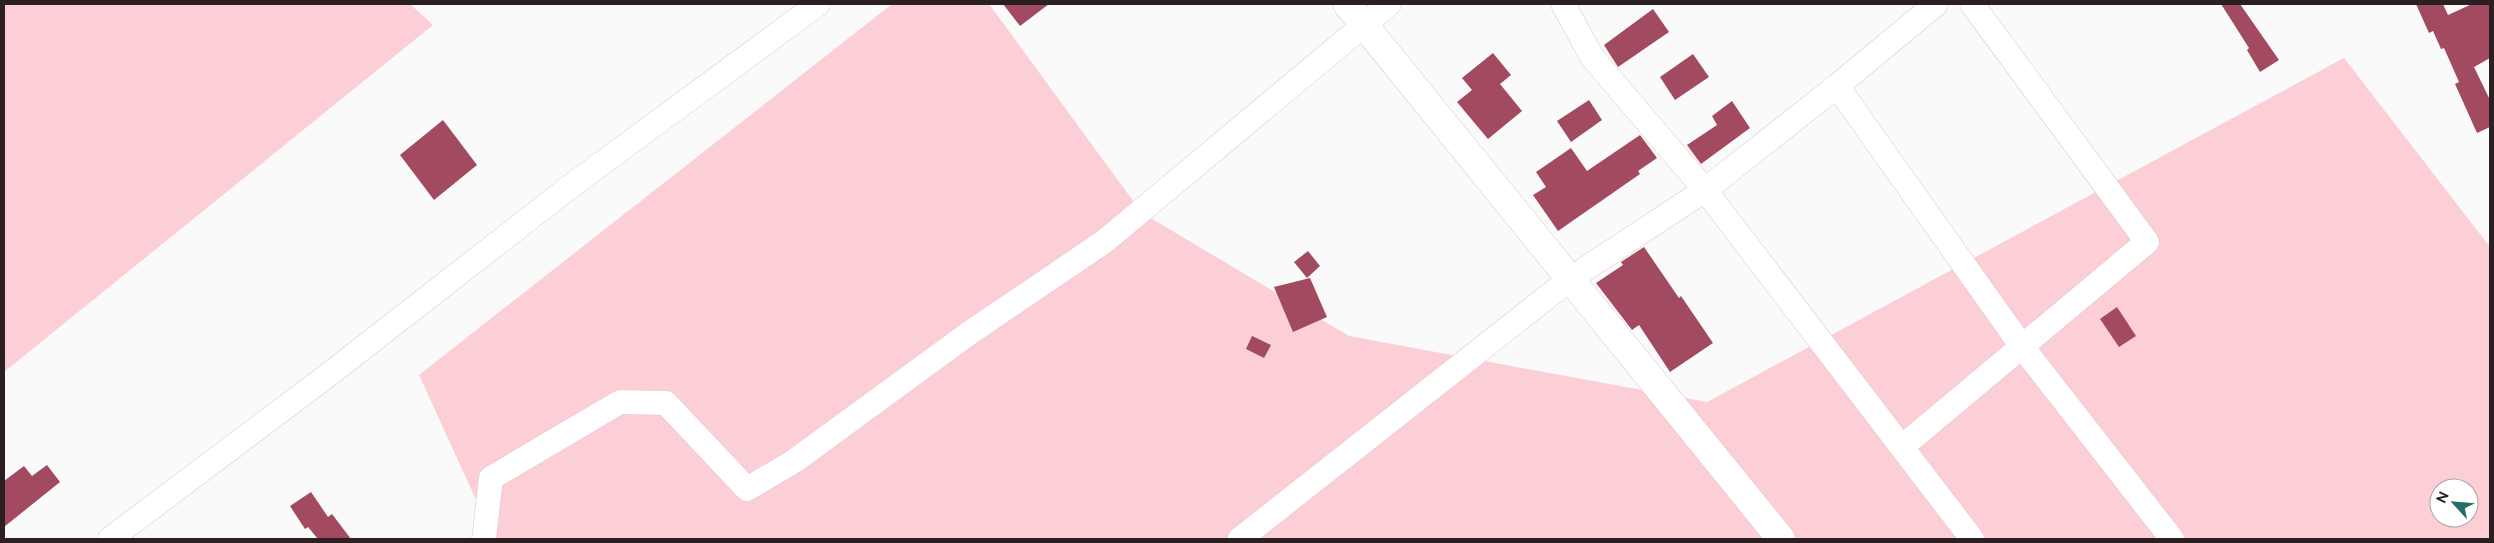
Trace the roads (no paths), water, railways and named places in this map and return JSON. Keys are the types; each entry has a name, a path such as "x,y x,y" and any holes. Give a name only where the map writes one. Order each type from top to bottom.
{"street":[{"path":"110,539 323,379 571,186 818,4"},
{"path":"1347,4 1781,539"},
{"path":"484,539 491,478 620,402 666,403 747,490 793,462 968,334 1105,241 1389,4"},
{"path":"1563,4 1592,57 1705,190 1904,446 1972,539"},
{"path":"1240,539 1570,278 1705,190 1838,86 1936,4"},
{"path":"1904,446 2147,242 1972,4"},
{"path":"1838,86 2023,348 2172,539"}]}
